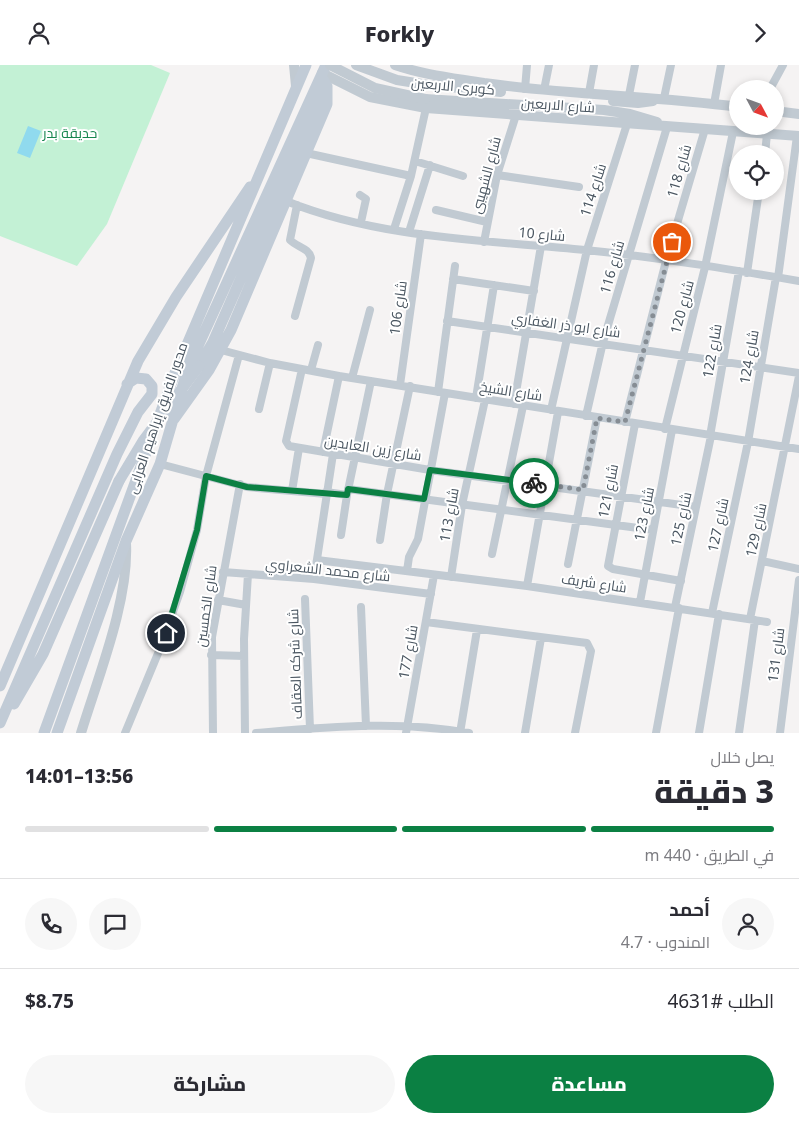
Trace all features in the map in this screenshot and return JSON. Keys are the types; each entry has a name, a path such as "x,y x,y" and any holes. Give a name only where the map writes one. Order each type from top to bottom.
{"main road":[{"name":"محور الفريق إبراهيم العرابى","path":"44,733 178,366 306,65"},
{"name":"محور الفريق إبراهيم العرابى","path":"57,733 126,541 160,464 188,367 323,72"},
{"path":"170,425 221,350 286,201 328,100 323,72"},
{"path":"0,724 23,691 43,655 119,481 143,441 199,366 216,335 314,112 323,72"},
{"path":"0,686 127,385 153,332 236,206 262,172"},
{"path":"0,724 117,454 138,412 153,392 151,384 142,378 136,378 127,385"},
{"path":"117,454 132,453 144,462"}],"street":[{"path":"294,65 296,90"},
{"name":"كوبرى الاربعين","path":"356,65 392,78 428,85 638,103 664,97"},
{"path":"370,97 364,89 363,79 371,65"},
{"name":"شارع الاربعين","path":"395,65 526,89 664,97 729,106"},
{"path":"526,89 527,65"},
{"path":"544,90 550,65"},
{"path":"589,93 594,65"},
{"path":"629,95 635,65"},
{"path":"664,97 671,65"},
{"path":"714,104 721,65"},
{"path":"775,80 783,65"},
{"name":"كوبرى الاربعين","path":"323,72 426,103 617,112 643,117 667,127"},
{"name":"شارع الاربعين","path":"323,72 370,97 516,115 729,132"},
{"path":"394,229 415,161 426,103"},
{"path":"784,112 799,114"},
{"name":"شارع الشهيبى","path":"484,242 497,175 516,115"},
{"name":"شارع 114","path":"527,586 545,485 566,338 587,250 627,124"},
{"name":"شارع 116","path":"586,416 603,342 667,127"},
{"name":"شارع 118","path":"625,422 642,349 666,261 705,129"},
{"name":"شارع 120","path":"668,430 682,355 705,267 732,135"},
{"name":"شارع الاربعين","path":"782,135 798,136"},
{"name":"شارع 124","path":"748,441 777,277 798,136"},
{"path":"306,153 411,175"},
{"path":"415,161 463,176"},
{"path":"409,232 430,165"},
{"path":"497,175 579,187"},
{"path":"360,195 366,199 361,222"},
{"name":"شارع 122","path":"711,436 723,363 757,200"},
{"name":"شارع 10","path":"286,201 361,222 421,234 484,242 628,255 799,281"},
{"path":"295,316 311,259 307,250 295,245 290,240 297,205"},
{"path":"436,210 487,222"},
{"name":"شارع 106","path":"400,385 421,234"},
{"path":"514,404 542,246"},
{"path":"407,571 409,557 418,539 430,470 442,392 455,266"},
{"path":"453,279 534,291"},
{"name":"شارع 113","path":"451,577 481,399 494,285"},
{"path":"352,378 370,310"},
{"name":"شارع ابو ذر الغفاري","path":"448,321 603,342 799,375"},
{"path":"311,370 318,345"},
{"name":"شارع الشيخ","path":"221,350 270,363 339,376 668,430 799,449"},
{"path":"125,733 159,651 180,592 197,530 206,476 239,355"},
{"path":"260,409 270,363"},
{"name":"شارع زين العابدين","path":"302,369 286,441 289,446 430,470 696,507"},
{"name":"شارع 129","path":"738,733 752,619 799,375"},
{"path":"323,452 339,376"},
{"path":"341,535 371,381"},
{"path":"380,540 387,494 410,387"},
{"path":"492,554 522,406"},
{"path":"568,564 597,418"},
{"name":"شارع 121","path":"635,424 607,562 613,569 645,574"},
{"name":"شارع 123","path":"640,601 659,502 668,430"},
{"name":"شارع 125","path":"656,733 681,581 711,436"},
{"name":"شارع 127","path":"699,733 716,613 748,441"},
{"path":"292,491 299,448"},
{"path":"314,579 333,454"},
{"path":"160,464 240,484 292,491 387,494 653,530"},
{"name":"شارع الخمسين","path":"213,733 211,655 218,600 240,484"},
{"path":"81,733 122,593 127,564 126,541"},
{"name":"شارع شريف","path":"317,560 640,601 766,621"},
{"path":"762,561 799,569"},
{"name":"شارع محمد الشعراوي","path":"223,571 314,579 431,594"},
{"path":"245,733 244,657 248,574"},
{"path":"645,574 681,581"},
{"name":"شارع 177","path":"406,729 434,575"},
{"name":"شارع 131","path":"780,733 799,580"},
{"name":"شارع شركه العقاف","path":"306,599 310,729"},
{"path":"218,600 246,605"},
{"path":"361,607 366,726"},
{"path":"426,622 588,643 591,651 575,733"},
{"path":"460,732 477,630"},
{"path":"525,733 540,638"},
{"path":"211,655 244,657"},
{"path":"256,733 366,726 469,733"}],"green space":[{"name":"حديقة بدر","path":"0,65 151,65 170,73 107,224 77,266 0,236"}],"water":[{"path":"28,126 41,131 30,158 17,153"}],"way so far":[{"path":"534,483 583,490 597,418 625,422 642,349 672,242"}],"route":[{"path":"166,633 180,592 197,530 206,476 247,487 347,495 348,489 424,499 430,470 534,483"}]}
